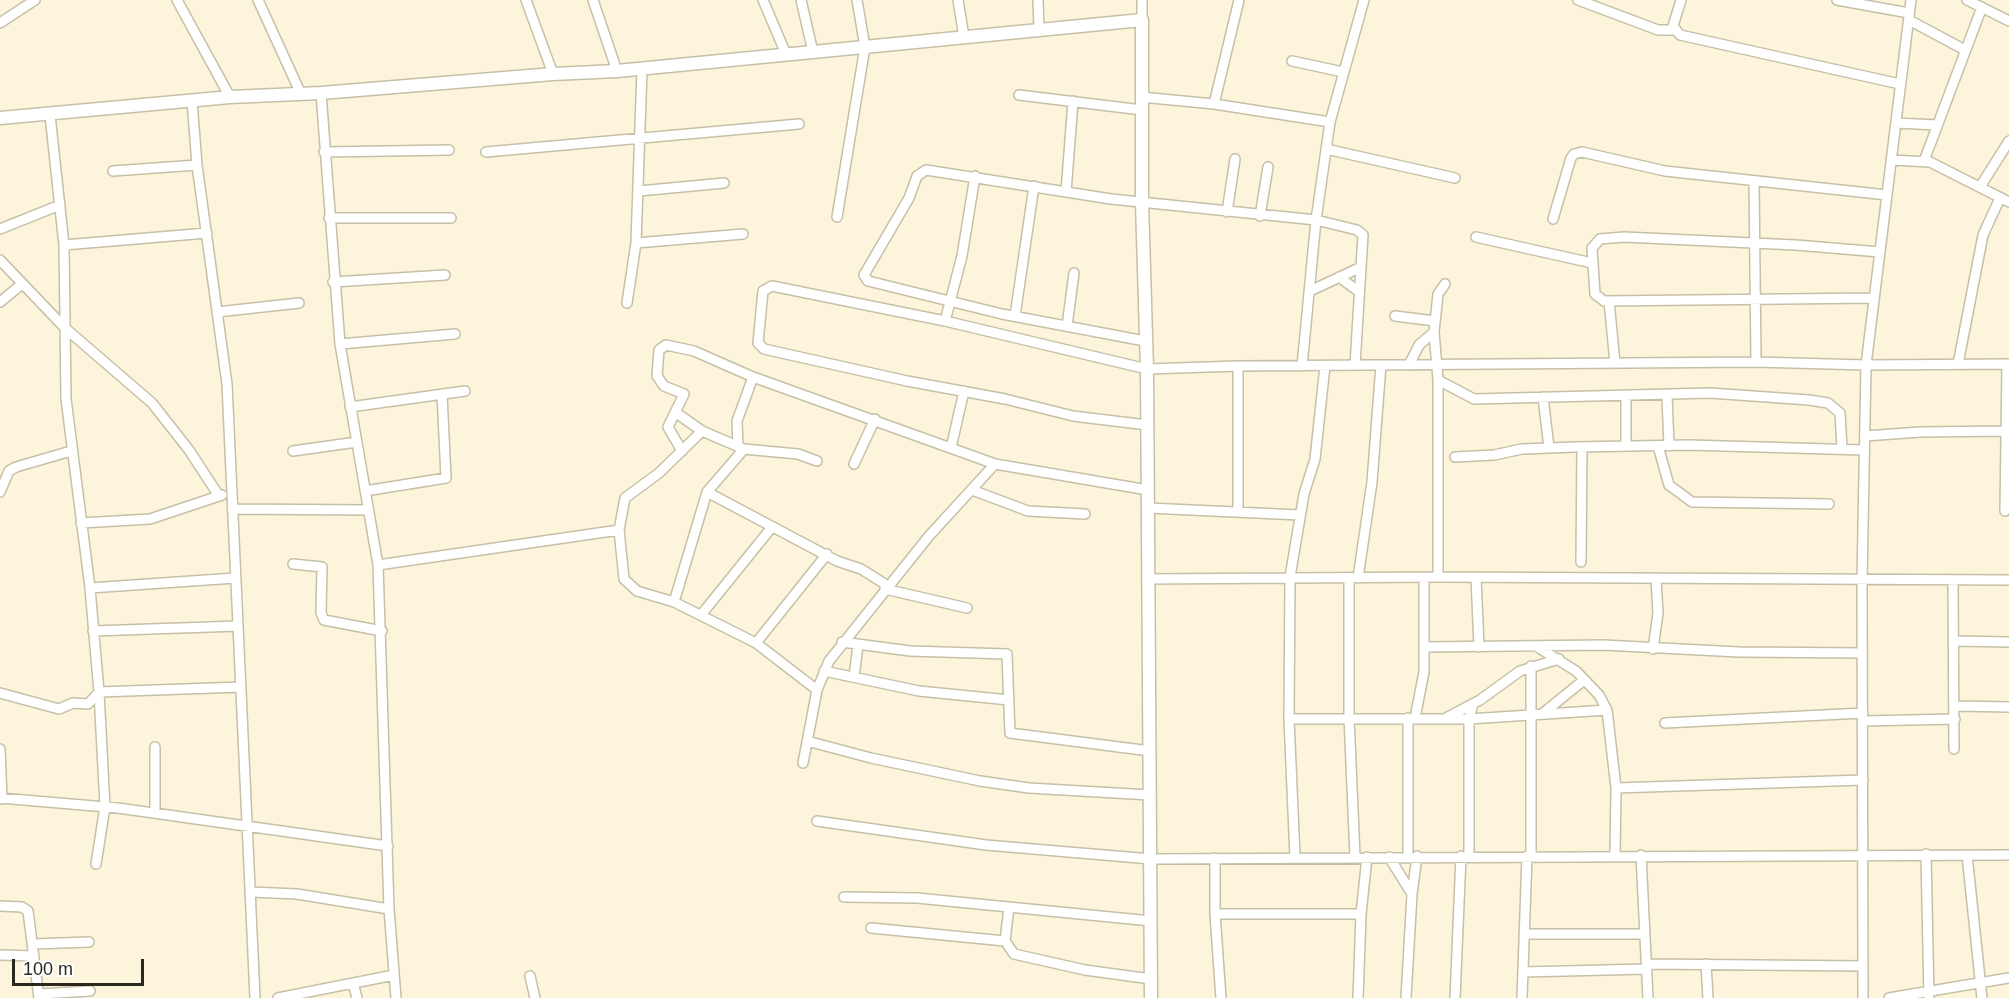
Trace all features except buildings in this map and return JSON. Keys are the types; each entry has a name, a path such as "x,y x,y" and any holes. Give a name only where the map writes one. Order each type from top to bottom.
{"street":[{"path":"0,23 18,4 35,0"},
{"path":"177,0 230,97"},
{"path":"258,0 301,94"},
{"path":"526,0 553,74"},
{"path":"593,0 617,71"},
{"path":"763,0 786,54"},
{"path":"801,0 813,52"},
{"path":"837,217 865,46 856,0"},
{"path":"958,0 964,37"},
{"path":"1038,0 1039,29"},
{"path":"1142,0 1142,203 1147,369 1151,998"},
{"path":"1214,104 1239,0"},
{"path":"1302,366 1316,220 1330,122 1364,0"},
{"path":"1578,0 1647,27 1668,32 1674,30 1692,38 1900,84"},
{"path":"1674,30 1681,0"},
{"path":"1837,0 1909,17 1965,50"},
{"path":"1863,998 1862,581 1866,365 1911,0"},
{"path":"1924,161 1965,50 1974,3 2009,21"},
{"path":"0,118 230,97 321,93 642,69 1142,20"},
{"path":"1292,61 1343,72"},
{"path":"627,303 636,243 642,69"},
{"path":"321,93 328,218 339,344 378,565 382,631 389,909 396,998"},
{"path":"1019,94 1073,101 1214,104 1330,122"},
{"path":"192,101 197,165 227,384 255,998"},
{"path":"1066,192 1073,101"},
{"path":"50,115 64,245 66,399 90,588 99,692 105,807 96,864"},
{"path":"1896,123 1937,125"},
{"path":"486,152 640,136 799,124"},
{"path":"1980,186 2009,141"},
{"path":"1326,149 1455,178"},
{"path":"324,152 449,150"},
{"path":"1553,219 1574,154 1582,152 1665,171 1887,195"},
{"path":"1227,212 1235,159"},
{"path":"1891,160 1924,161 2005,200 1983,235 1958,364"},
{"path":"113,171 197,165"},
{"path":"1260,216 1268,167"},
{"path":"1145,341 1002,314 866,280 864,277 920,173 929,170 1142,203 1316,220 1361,232 1363,235 1359,268 1355,365"},
{"path":"945,321 962,256 975,176"},
{"path":"1754,181 1756,362"},
{"path":"639,191 724,183"},
{"path":"1015,316 1034,186"},
{"path":"0,229 60,205"},
{"path":"328,218 450,218"},
{"path":"64,245 207,233"},
{"path":"636,243 743,234"},
{"path":"1476,237 1592,263"},
{"path":"1874,298 1609,301 1600,299 1595,294 1593,245 1604,238 1672,238 1880,252"},
{"path":"0,260 65,328 152,403 189,450 219,496"},
{"path":"1310,291 1359,268"},
{"path":"1067,326 1074,273"},
{"path":"333,282 445,275"},
{"path":"1339,277 1358,291"},
{"path":"0,302 22,284"},
{"path":"1438,577 1438,380 1434,332 1438,294 1445,284"},
{"path":"1147,425 1073,416 764,349 758,343 763,291 770,286 945,321 1147,369 1238,366 1756,362 1866,365 2008,364 2006,511"},
{"path":"1609,301 1615,363"},
{"path":"217,312 299,303"},
{"path":"1000,333 1002,314"},
{"path":"1395,316 1435,321"},
{"path":"1409,365 1419,345 1434,332"},
{"path":"339,344 455,334"},
{"path":"682,451 669,430 684,394 664,386 657,376 659,350 666,345 694,351 753,377 995,464 1148,490"},
{"path":"1355,857 1349,717 1354,578 1372,482 1381,365"},
{"path":"1238,366 1238,511"},
{"path":"1295,857 1289,719 1290,578 1300,515 1315,459 1325,366"},
{"path":"675,602 707,492 741,448 737,421 753,377"},
{"path":"1438,380 1473,399 1757,394 1828,403 1836,408 1842,418 1842,449"},
{"path":"350,407 465,391"},
{"path":"951,448 964,391"},
{"path":"365,490 446,478 442,394"},
{"path":"1626,396 1626,446"},
{"path":"1667,396 1670,446"},
{"path":"1543,397 1549,448"},
{"path":"675,412 702,431 741,448 798,454 817,461"},
{"path":"854,464 875,419"},
{"path":"702,431 659,473 625,498 619,530 623,574 627,584 637,591 675,602 756,643 817,690"},
{"path":"1864,436 1920,432 2006,431"},
{"path":"293,451 357,442"},
{"path":"1455,457 1549,448 1626,446 1864,450"},
{"path":"1658,446 1669,485 1692,502 1829,504"},
{"path":"1581,562 1582,447"},
{"path":"0,492 9,471 71,451"},
{"path":"803,764 817,690 824,671 843,642 886,588 995,464"},
{"path":"972,490 1028,511 1085,514"},
{"path":"707,492 772,527 861,569 886,588 967,608"},
{"path":"81,523 150,519 231,494"},
{"path":"1148,508 1300,515"},
{"path":"232,509 368,510"},
{"path":"701,615 772,527"},
{"path":"378,565 619,530"},
{"path":"756,643 827,554"},
{"path":"293,564 322,567 321,613 324,620 382,631"},
{"path":"1406,998 1413,856 1412,718 1421,692 1424,647 1424,577"},
{"path":"1476,577 1479,646"},
{"path":"1147,579 1476,577 1862,581 2009,580"},
{"path":"90,588 235,578"},
{"path":"1653,649 1658,613 1656,579"},
{"path":"1953,581 1956,706 1954,749"},
{"path":"93,631 238,626"},
{"path":"1955,641 2009,642"},
{"path":"843,642 910,651 1007,654 1008,730 1011,734 1150,751"},
{"path":"854,677 858,645"},
{"path":"1424,647 1603,645 1653,649 1862,653"},
{"path":"1537,646 1559,659 1584,680 1599,695 1607,710 1616,788 1616,855"},
{"path":"1444,719 1473,704 1531,666 1559,659"},
{"path":"1522,998 1537,715 1531,666"},
{"path":"824,671 919,690 1009,700"},
{"path":"1537,715 1584,680"},
{"path":"0,693 58,709 73,703 88,704 99,692 241,687"},
{"path":"0,704 13,698"},
{"path":"1455,998 1465,856 1469,719 1473,704"},
{"path":"1956,706 2009,707"},
{"path":"1289,719 1349,717 1469,719 1607,710"},
{"path":"1665,723 1863,717 1955,719"},
{"path":"807,741 871,758 980,781 1029,788 1150,795"},
{"path":"155,747 155,813"},
{"path":"0,749 1,798 155,813 388,846"},
{"path":"1616,788 1863,780"},
{"path":"817,821 986,845 1151,859 1616,855 2009,855"},
{"path":"1926,854 1929,994"},
{"path":"1641,855 1648,998"},
{"path":"1967,855 1982,998"},
{"path":"1358,998 1361,914 1367,857"},
{"path":"1389,857 1412,894"},
{"path":"1215,858 1215,914 1221,998"},
{"path":"251,892 297,894 389,909"},
{"path":"844,897 917,898 1151,921"},
{"path":"0,906 22,907 28,911 39,996 90,991"},
{"path":"1009,907 1005,941 1011,952 1017,956 1085,970 1151,979"},
{"path":"1215,914 1361,914"},
{"path":"871,928 1005,941"},
{"path":"1524,934 1645,934"},
{"path":"33,944 88,942"},
{"path":"0,955 34,956"},
{"path":"1523,972 1706,964 1863,966"},
{"path":"1706,964 1708,998"},
{"path":"278,998 394,975"},
{"path":"530,976 535,998"},
{"path":"1889,998 1929,994 2009,978"},
{"path":"353,983 357,998"}]}
